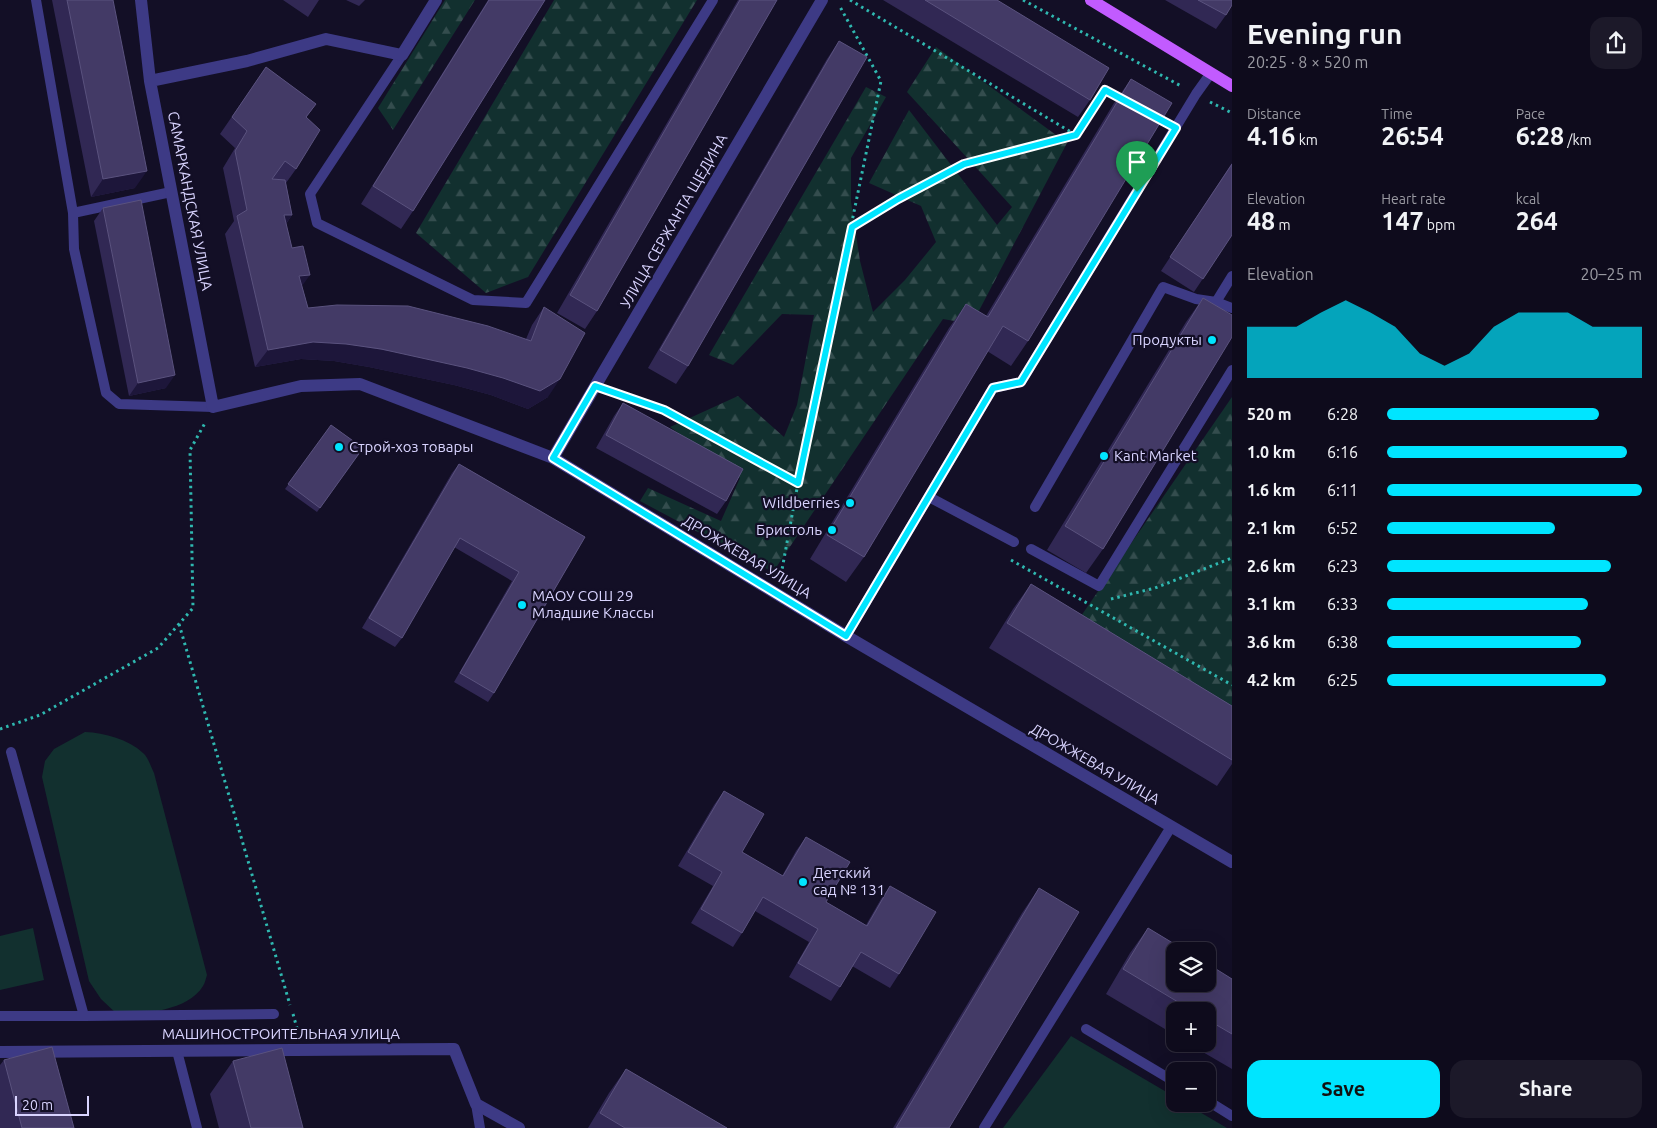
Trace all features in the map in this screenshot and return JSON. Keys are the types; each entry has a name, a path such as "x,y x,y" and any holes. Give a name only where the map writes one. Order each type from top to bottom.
{"main road":[{"path":"1091,0 1232,86"}],"street":[{"name":"САМАРКАНДСКАЯ УЛИЦА","path":"141,0 150,81 213,407"},
{"path":"150,81 248,61 326,39 402,56 436,0"},
{"name":"УЛИЦА СЕРЖАНТА ЩЕДИНА","path":"553,458 822,0"},
{"name":"ДРОЖЖЕВАЯ УЛИЦА","path":"213,407 302,386 360,384 553,458 846,636 1232,862"},
{"name":"МАШИНОСТРОИТЕЛЬНАЯ УЛИЦА","path":"0,1052 454,1049 476,1104"},
{"path":"476,1104 519,1128"}],"lane":[{"path":"36,0 73,213 74,250 106,393 119,404 213,407"},
{"path":"402,56 310,194 317,223 473,300 526,303 713,0"},
{"path":"846,636 993,388 1021,382 1196,94 1211,74"},
{"path":"73,213 171,192"},
{"path":"1216,302 1232,276"},
{"path":"1035,507 1163,287 1196,299 1216,302 1232,308"},
{"path":"1031,549 1099,586 1232,370"},
{"path":"929,496 1014,542"},
{"path":"11,752 84,1016"},
{"path":"984,1128 1171,827"},
{"path":"0,1016 274,1014"},
{"path":"1086,1028 1166,1077"},
{"path":"177,1050 197,1128"},
{"path":"476,1104 480,1128"},
{"path":"1216,1106 1232,1116"}],"path":[{"path":"778,594 798,483 881,82 836,0"},
{"path":"850,0 1076,135"},
{"path":"1023,0 1232,113"},
{"path":"852,227 898,199 964,164 1076,135 1105,90 1120,98"},
{"path":"595,386 664,410 798,483"},
{"path":"0,729 40,715 158,648 193,608 190,450 213,407"},
{"path":"1004,556 1232,684"},
{"path":"1108,600 1155,588 1232,558"},
{"path":"1089,604 1098,602"},
{"path":"179,624 303,1049"}],"green space":[{"path":"445,0 475,0 393,130 378,108"},
{"path":"554,0 697,0 528,277 486,293 416,233"},
{"path":"936,47 1067,143 972,324 943,319 773,572 640,501 648,488 721,521 740,478 670,427 738,396 784,437 797,405 814,315 782,314 733,365 709,355 866,87 886,97 851,158 851,202 860,261 873,312 905,280 936,242 921,206 869,183 909,110 997,225 1012,207 907,92"},
{"path":"1232,397 1232,725 1070,632"},
{"path":"85,732 108,735 123,740 137,748 145,755 154,773 207,975 204,985 196,994 177,1006 153,1012 119,1016 101,999 89,981 42,777 45,761 54,749"},
{"path":"33,928 44,980 0,990 0,936"},
{"path":"1071,1036 1166,1092 1166,1112 1200,1112 1227,1128 1003,1128"}],"building":[{"path":"67,0 113,0 147,171 103,179"},
{"path":"489,0 545,0 413,211 373,186"},
{"path":"740,0 777,0 597,311 570,295"},
{"path":"925,0 997,0 1109,68 1090,100"},
{"path":"1198,0 1232,0 1232,5 1226,15"},
{"path":"839,41 867,57 688,366 660,350"},
{"path":"266,67 316,104 306,117 320,130 296,169 285,161 272,179 285,180 292,215 284,215 292,248 303,246 310,275 299,276 308,308 337,305 408,306 488,326 531,341 544,307 585,333 560,379 540,391 467,368 381,349 313,342 268,350 237,216 247,210 235,151 247,131 232,117"},
{"path":"1131,79 1172,103 1028,341 1003,326 864,557 827,535 966,304 988,317"},
{"path":"1232,164 1232,235 1203,279 1170,257"},
{"path":"141,200 175,375 138,383 103,208"},
{"path":"1203,298 1232,315 1232,337 1103,549 1065,526"},
{"path":"623,403 743,469 726,501 606,435"},
{"path":"331,425 363,448 320,508 288,484"},
{"name":"МАОУ СОШ 29 Младшие Классы","path":"459,464 585,537 494,693 460,673 519,572 460,538 402,638 369,618"},
{"path":"1031,584 1232,706 1232,760 1007,623"},
{"path":"724,791 764,814 742,852 783,876 806,837 850,862 826,902 867,926 890,886 936,912 899,974 861,952 840,987 798,963 818,929 763,897 742,933 701,909 722,872 688,852"},
{"path":"1039,888 1079,912 949,1128 896,1128"},
{"path":"1148,928 1171,942 1166,942 1166,992 1216,992 1216,969 1232,979 1232,1034 1216,1025 1216,1002 1178,1002 1123,969"},
{"path":"52,1047 74,1128 22,1128 4,1060"},
{"path":"282,1048 303,1128 251,1128 233,1061"},
{"path":"626,1069 727,1128 625,1128 600,1113"}],"place":[{"name":"Продукты","path":"1212,340"},
{"name":"Строй-хоз товары","path":"339,447"},
{"name":"Kant Market","path":"1104,456"},
{"name":"Wildberries","path":"850,503"},
{"name":"Бристоль","path":"832,530"},
{"name":"МАОУ СОШ 29 Младшие Классы","path":"522,605"},
{"name":"Детский сад № 131","path":"803,882"}],"route":[{"path":"1105,90 1176,128 1137,192 1021,382 993,388 846,636 553,458 595,386 664,410 798,483 852,227 898,199 964,164 1076,135 1105,90"}]}
